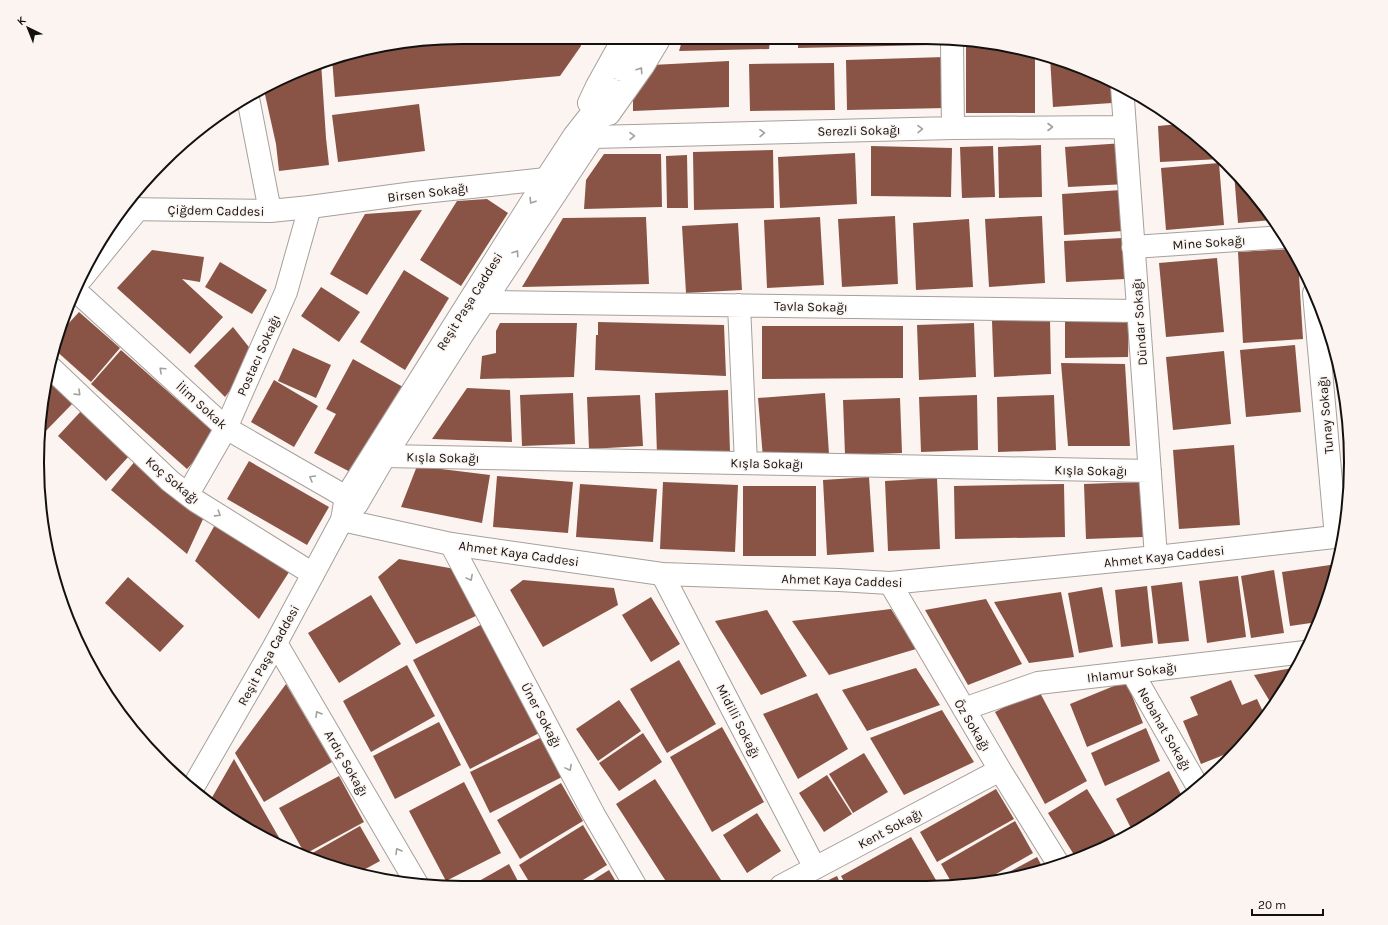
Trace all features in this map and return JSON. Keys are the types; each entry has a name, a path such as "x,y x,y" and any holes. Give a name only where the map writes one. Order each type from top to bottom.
{"street":[{"path":"585,135 597,86 620,44"},
{"name":"Reşit Paşa Caddesi","path":"195,784 276,642 342,520 357,504 385,456 484,302 585,135 637,44"},
{"path":"585,135 643,66 656,44"},
{"path":"952,45 953,128"},
{"name":"Dündar Sokağı","path":"1123,93 1156,557"},
{"path":"249,103 270,211"},
{"name":"Serezli Sokağı","path":"585,135 953,128 1125,127"},
{"name":"Reşit Paşa Caddesi","path":"342,520 346,497 546,179 585,135"},
{"name":"Birsen Sokağı","path":"310,207 414,193 546,179"},
{"name":"Çiğdem Caddesi","path":"130,209 270,211 310,207"},
{"name":"Postacı Sokağı","path":"188,494 226,428 286,292 310,207"},
{"path":"109,239 130,209"},
{"name":"Mine Sokağı","path":"1133,247 1278,237"},
{"name":"İlim Sokak","path":"79,294 226,428 346,497"},
{"name":"Tavla Sokağı","path":"484,302 1138,311"},
{"path":"739,305 746,463"},
{"name":"Tunay Sokağı","path":"1316,312 1338,529"},
{"name":"Koç Sokağı","path":"54,371 170,481 196,501 313,574"},
{"name":"Kışla Sokağı","path":"385,456 1150,471"},
{"name":"Ahmet Kaya Caddesi","path":"342,520 451,544 662,574 890,583 1156,557 1337,536"},
{"name":"Üner Sokağı","path":"451,544 594,815 632,881"},
{"name":"Midilli Sokağı","path":"662,574 815,868"},
{"name":"Öz Sokağı","path":"890,583 1055,860"},
{"name":"Ardıç Sokağı","path":"276,642 413,878"},
{"name":"Ihlamur Sokağı","path":"964,709 1038,683 1298,653"},
{"name":"Nebahat Sokağı","path":"1132,672 1195,782"},
{"name":"Kent Sokağı","path":"790,881 1000,770"}],"building":[{"path":"581,44 581,46 560,76 335,97 333,65 381,52 435,45"},
{"path":"681,44 770,44 769,49 679,51"},
{"path":"798,44 932,44 932,45 798,48"},
{"path":"966,46 1007,52 1035,58 1035,113 966,113"},
{"path":"945,57 947,108 847,110 846,60"},
{"path":"729,61 729,107 633,111 633,91 652,65"},
{"path":"834,63 835,110 750,111 749,64"},
{"path":"1050,63 1111,87 1112,103 1053,107"},
{"path":"321,69 329,165 279,171 276,144 265,94"},
{"path":"419,104 425,151 338,162 332,115"},
{"path":"1172,125 1213,159 1160,162 1158,126"},
{"path":"1124,143 1127,184 1068,187 1065,147"},
{"path":"1041,145 1042,197 999,198 998,147"},
{"path":"871,146 952,148 951,197 871,196"},
{"path":"993,146 995,197 962,198 960,147"},
{"path":"773,150 774,208 694,210 693,152"},
{"path":"855,153 857,204 780,208 778,157"},
{"path":"604,154 661,154 662,207 584,209 586,180"},
{"path":"687,155 688,208 667,208 666,156"},
{"path":"1217,163 1219,165 1224,225 1166,230 1161,168"},
{"path":"1235,181 1258,208 1267,221 1238,223"},
{"path":"1121,190 1123,231 1064,235 1062,194"},
{"path":"487,199 508,213 461,286 420,260 457,201"},
{"path":"422,210 367,295 330,274 365,214"},
{"path":"895,216 898,284 842,287 838,219"},
{"path":"1042,216 1045,283 989,287 985,219"},
{"path":"646,217 649,284 522,287 563,218"},
{"path":"820,217 824,285 767,288 764,220"},
{"path":"969,219 973,287 916,290 913,223"},
{"path":"738,223 742,290 686,293 682,226"},
{"path":"1123,238 1125,279 1066,282 1064,241"},
{"path":"1286,249 1299,273 1303,339 1243,343 1238,252"},
{"path":"152,250 204,257 200,282 182,279 223,317 190,354 117,288"},
{"path":"1217,258 1224,332 1166,337 1159,263"},
{"path":"220,262 267,290 252,314 205,287"},
{"path":"404,270 449,298 405,370 360,342"},
{"path":"321,287 360,312 339,342 301,316"},
{"path":"79,312 120,348 91,382 58,353 67,325"},
{"path":"1050,319 1051,374 994,377 992,321"},
{"path":"1129,321 1128,357 1065,358 1065,322"},
{"path":"598,322 724,325 726,376 595,370"},
{"path":"500,323 577,323 574,377 480,379 482,356 496,353 496,331"},
{"path":"974,323 976,377 919,380 917,325"},
{"path":"762,326 903,326 903,378 762,379"},
{"path":"233,327 256,356 225,397 194,366"},
{"path":"1295,345 1301,412 1246,417 1240,350"},
{"path":"293,348 331,365 316,398 278,381"},
{"path":"121,350 217,435 187,469 91,384"},
{"path":"1224,351 1231,424 1173,430 1166,357"},
{"path":"353,359 403,387 354,474 314,453 336,414 326,409"},
{"path":"1061,363 1125,364 1130,446 1068,446"},
{"path":"274,380 318,406 294,447 251,422"},
{"path":"52,382 74,402 45,431"},
{"path":"467,388 510,390 512,442 432,439"},
{"path":"728,390 730,452 657,455 655,393"},
{"path":"573,393 575,444 522,446 520,395"},
{"path":"825,393 829,454 763,458 758,398"},
{"path":"640,395 643,446 589,449 587,397"},
{"path":"977,395 978,450 921,452 919,397"},
{"path":"1054,395 1056,450 998,452 997,397"},
{"path":"900,398 902,453 845,455 843,400"},
{"path":"83,409 131,454 106,481 58,436"},
{"path":"1234,445 1240,525 1179,529 1173,450"},
{"path":"136,460 204,517 187,554 111,490"},
{"path":"249,461 329,507 307,545 227,499"},
{"path":"417,466 490,475 482,523 401,507"},
{"path":"497,476 573,482 568,533 493,527"},
{"path":"869,477 874,552 827,555 823,480"},
{"path":"937,478 940,549 888,551 885,481"},
{"path":"663,482 738,485 735,552 660,549"},
{"path":"1141,482 1143,537 1086,539 1084,484"},
{"path":"580,484 657,489 653,542 576,537"},
{"path":"1064,484 1065,537 955,539 954,486"},
{"path":"743,486 816,486 816,556 743,556"},
{"path":"217,521 291,569 259,619 195,561"},
{"path":"399,559 455,569 480,614 416,644 378,577"},
{"path":"1331,565 1322,597 1312,623 1290,626 1282,572"},
{"path":"1274,570 1284,633 1251,638 1241,576"},
{"path":"1238,576 1246,637 1207,643 1199,581"},
{"path":"128,577 184,626 160,652 105,603"},
{"path":"523,580 614,588 618,605 543,647 510,590"},
{"path":"1182,582 1189,641 1158,644 1151,586"},
{"path":"1147,586 1153,643 1121,647 1115,590"},
{"path":"1102,587 1113,647 1079,653 1068,593"},
{"path":"1061,592 1074,657 1029,663 994,602"},
{"path":"371,595 401,644 339,683 308,633"},
{"path":"651,597 680,644 651,662 622,615"},
{"path":"986,599 1022,664 968,685 925,610"},
{"path":"891,609 916,649 829,675 792,621"},
{"path":"767,610 807,676 761,695 715,621"},
{"path":"486,622 543,731 470,769 413,660"},
{"path":"679,660 716,724 667,753 630,689"},
{"path":"407,665 435,716 371,752 343,701"},
{"path":"916,668 940,705 867,731 842,690"},
{"path":"1290,668 1269,700 1254,675"},
{"path":"1231,680 1242,705 1257,699 1262,711 1224,755 1201,764 1183,721 1198,715 1190,697"},
{"path":"1126,681 1143,723 1087,747 1070,704"},
{"path":"286,684 332,762 264,802 235,753"},
{"path":"1038,689 1087,781 1045,804 995,712"},
{"path":"817,693 848,749 798,779 763,714"},
{"path":"619,700 641,731 598,761 576,729"},
{"path":"942,710 974,762 904,795 870,738"},
{"path":"439,722 461,765 395,799 373,756"},
{"path":"722,727 764,802 712,832 670,757"},
{"path":"1146,728 1160,761 1105,786 1091,753"},
{"path":"643,733 662,762 619,791 599,763"},
{"path":"542,737 562,777 490,813 470,772"},
{"path":"864,753 888,792 853,813 829,774"},
{"path":"234,759 280,839 253,825 212,798"},
{"path":"1169,771 1181,794 1131,827 1116,799"},
{"path":"827,775 852,814 824,832 799,793"},
{"path":"339,776 364,822 309,852 302,849 279,808"},
{"path":"655,779 722,881 666,881 616,804"},
{"path":"464,782 501,853 446,880 409,811"},
{"path":"561,783 583,821 520,859 497,820"},
{"path":"996,789 1014,819 937,862 920,832"},
{"path":"1087,789 1116,836 1073,854 1048,813"},
{"path":"757,813 781,851 747,873 723,835"},
{"path":"1015,821 1033,853 995,875 980,877 950,880 941,864"},
{"path":"583,825 607,865 581,881 529,881 519,865"},
{"path":"360,826 380,861 365,869 312,853"},
{"path":"911,837 936,881 844,881 841,876"},
{"path":"1037,857 1041,865 1034,867 1007,873"},
{"path":"509,864 518,881 479,881"},
{"path":"609,870 616,881 591,881"},
{"path":"837,876 839,881 826,881"}]}
